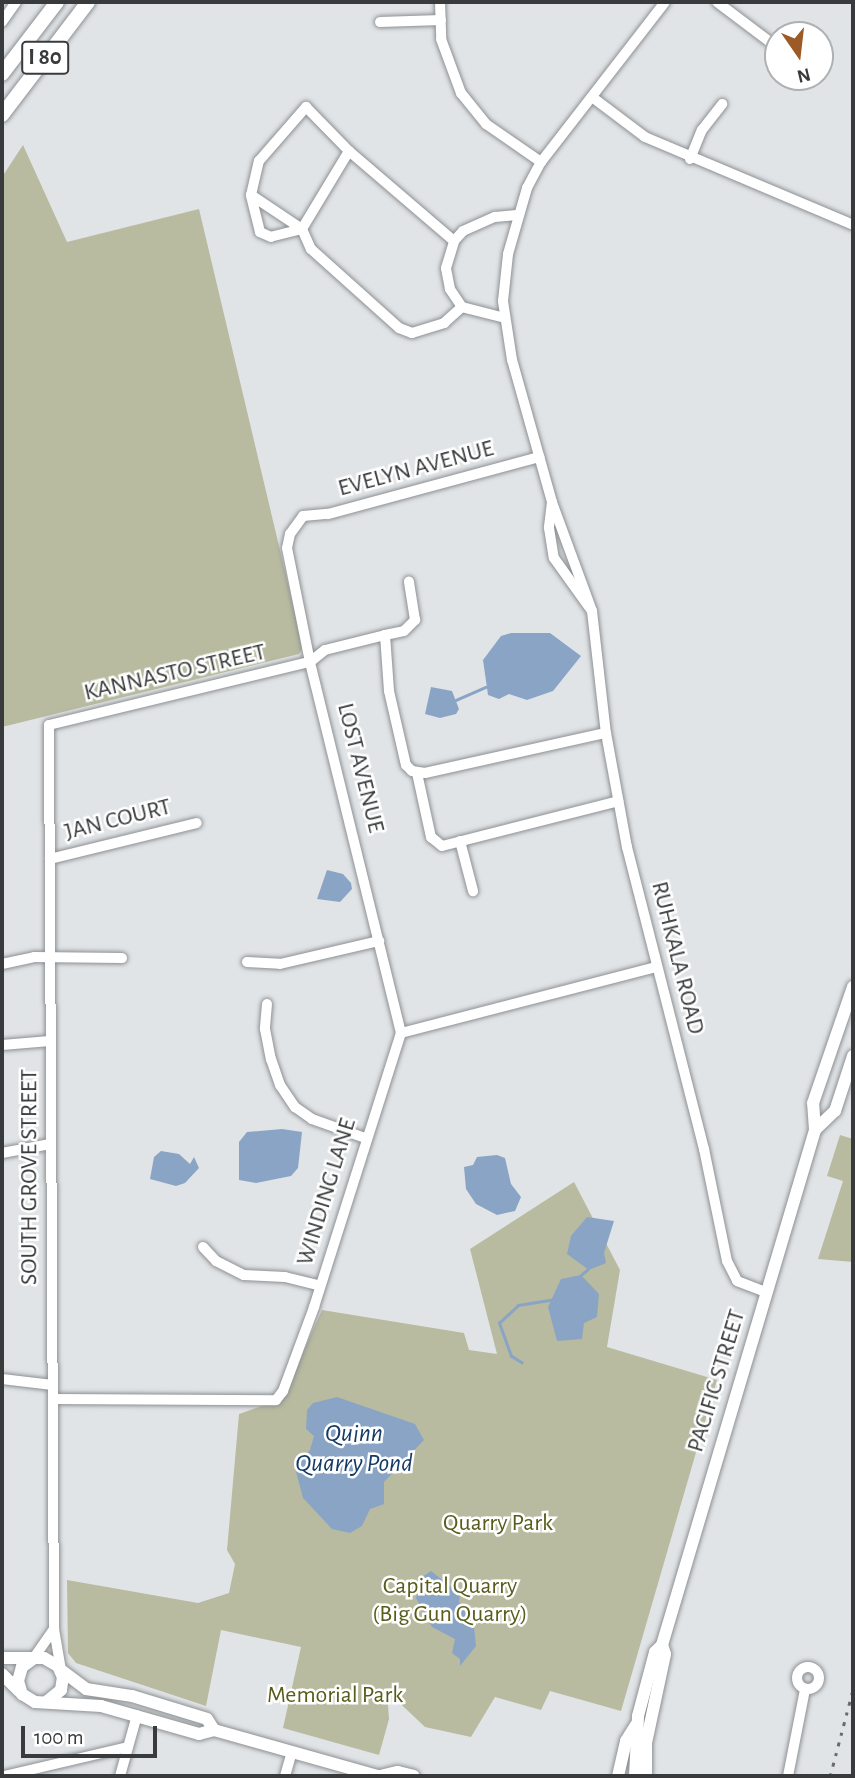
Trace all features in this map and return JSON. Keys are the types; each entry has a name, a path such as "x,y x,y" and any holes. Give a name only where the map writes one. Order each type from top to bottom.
{"highway":[{"name":"I 80","path":"2,74 57,2"},
{"name":"I 80","path":"2,115 88,2"}],"main road":[{"name":"PACIFIC STREET","path":"635,1776 638,1722 656,1652 662,1645 815,1130 813,1103 853,988"},
{"name":"PACIFIC STREET","path":"815,1130 835,1111 853,1056"},
{"name":"PACIFIC STREET","path":"646,1776 646,1743 665,1654 662,1645"},
{"path":"2,1658 49,1659 78,1685 195,1715 207,1719 214,1730"},
{"path":"22,1694 19,1674 33,1658"},
{"path":"45,1703 61,1690 61,1670"},
{"path":"2,1674 22,1694 45,1703 101,1706 199,1734 214,1730 379,1776 398,1772 415,1776"},
{"path":"97,1690 128,1706 137,1716"},
{"path":"137,1716 145,1712 185,1721 195,1715"},
{"path":"618,1776 626,1741 638,1722"}],"street":[{"path":"2,22 16,2"},
{"path":"440,2 446,58 461,93 486,124 541,162"},
{"name":"RUHKALA ROAD","path":"665,2 541,162 517,215 507,264 505,318 552,502 592,611 618,802 727,1261 737,1281 766,1292"},
{"path":"717,2 764,37"},
{"path":"380,22 440,20"},
{"path":"592,97 645,137 690,159 853,225"},
{"path":"690,159 702,130 722,104"},
{"path":"349,151 302,229 271,237 260,232 251,195 259,161 306,107 349,151 454,241"},
{"path":"251,195 302,229 311,249 399,328 412,332 444,323 461,307"},
{"path":"461,307 446,268 454,241 480,222 517,215"},
{"path":"461,307 505,318"},
{"name":"EVELYN AVENUE","path":"303,516 328,514 540,457"},
{"name":"RUHKALA ROAD","path":"552,502 549,528 554,558 592,611"},
{"name":"LOST AVENUE","path":"303,516 287,548 310,662 401,1033"},
{"name":"KANNASTO STREET","path":"49,724 310,662 325,650 404,631 417,617 409,581"},
{"path":"385,635 389,691 406,765 417,773 432,841 442,846 618,802"},
{"name":"SOUTH GROVE STREET","path":"49,724 54,1629 61,1670"},
{"path":"417,773 607,733"},
{"name":"JAN COURT","path":"50,859 197,823"},
{"path":"460,841 473,891"},
{"path":"247,962 280,964 379,941"},
{"path":"2,964 50,957 122,958"},
{"path":"401,1033 657,967"},
{"path":"267,1004 265,1029 271,1059 280,1085 295,1107 312,1119 365,1138"},
{"name":"WINDING LANE","path":"53,1399 271,1402 283,1391 320,1286 365,1138 401,1033"},
{"path":"2,1045 50,1041"},
{"path":"2,1153 50,1144"},
{"path":"203,1247 216,1261 244,1275 285,1277 320,1286"},
{"path":"2,1378 53,1385"},
{"path":"33,1658 54,1629"},
{"path":"788,1776 804,1689"},
{"path":"120,1776 137,1716"},
{"path":"4,1776 128,1747"},
{"path":"285,1776 292,1752"}],"green space":[{"path":"23,145 67,242 199,209 303,647 299,654 2,727 2,177"},
{"path":"840,1135 853,1139 853,1262 818,1259 843,1181 827,1176"},
{"name":"Quarry Park","path":"574,1182 620,1270 607,1347 717,1380 621,1711 550,1691 541,1710 495,1697 471,1737 425,1727 387,1691 389,1719 379,1755 283,1728 301,1647 221,1630 206,1706 76,1663 68,1653 67,1580 198,1603 229,1593 235,1564 227,1550 239,1414 282,1399 322,1310 464,1333 469,1350 497,1354 470,1249"}],"water":[{"path":"511,633 550,633 581,656 553,691 527,700 509,694 499,699 488,695 483,660 501,636"},
{"path":"431,687 452,691 459,709 456,714 440,718 425,714"},
{"path":"327,870 343,874 351,883 352,889 340,902 317,899"},
{"path":"282,1129 302,1132 298,1168 291,1176 256,1183 239,1180 239,1142 247,1132"},
{"path":"161,1151 179,1154 190,1164 194,1157 199,1168 185,1183 176,1186 150,1179 154,1157"},
{"path":"497,1155 505,1158 511,1184 521,1197 515,1211 497,1215 476,1204 466,1189 464,1167 473,1165 477,1157"},
{"path":"587,1217 614,1221 604,1253 606,1263 589,1270 567,1254 571,1236"},
{"path":"581,1275 599,1294 597,1317 584,1323 582,1339 557,1341 548,1307 561,1279"},
{"name":"Quinn Quarry Pond","path":"337,1397 415,1424 424,1440 384,1482 384,1504 370,1509 362,1526 350,1533 332,1529 303,1498 295,1468 310,1450 314,1436 306,1429 307,1410 313,1403"},
{"path":"431,1571 460,1594 459,1602 474,1627 476,1646 460,1666 460,1659 452,1653 455,1639 432,1627 416,1598 422,1577"}],"waterway":[{"path":"456,700 485,687"},
{"path":"581,1275 587,1270"},
{"path":"522,1363 511,1356 499,1323 518,1305 551,1300"}],"railway":[{"path":"830,1776 853,1689"}],"park label":[{"name":"Capital Quarry (Big Gun Quarry)","path":"450,1601"},
{"name":"Memorial Park","path":"335,1696"}]}
